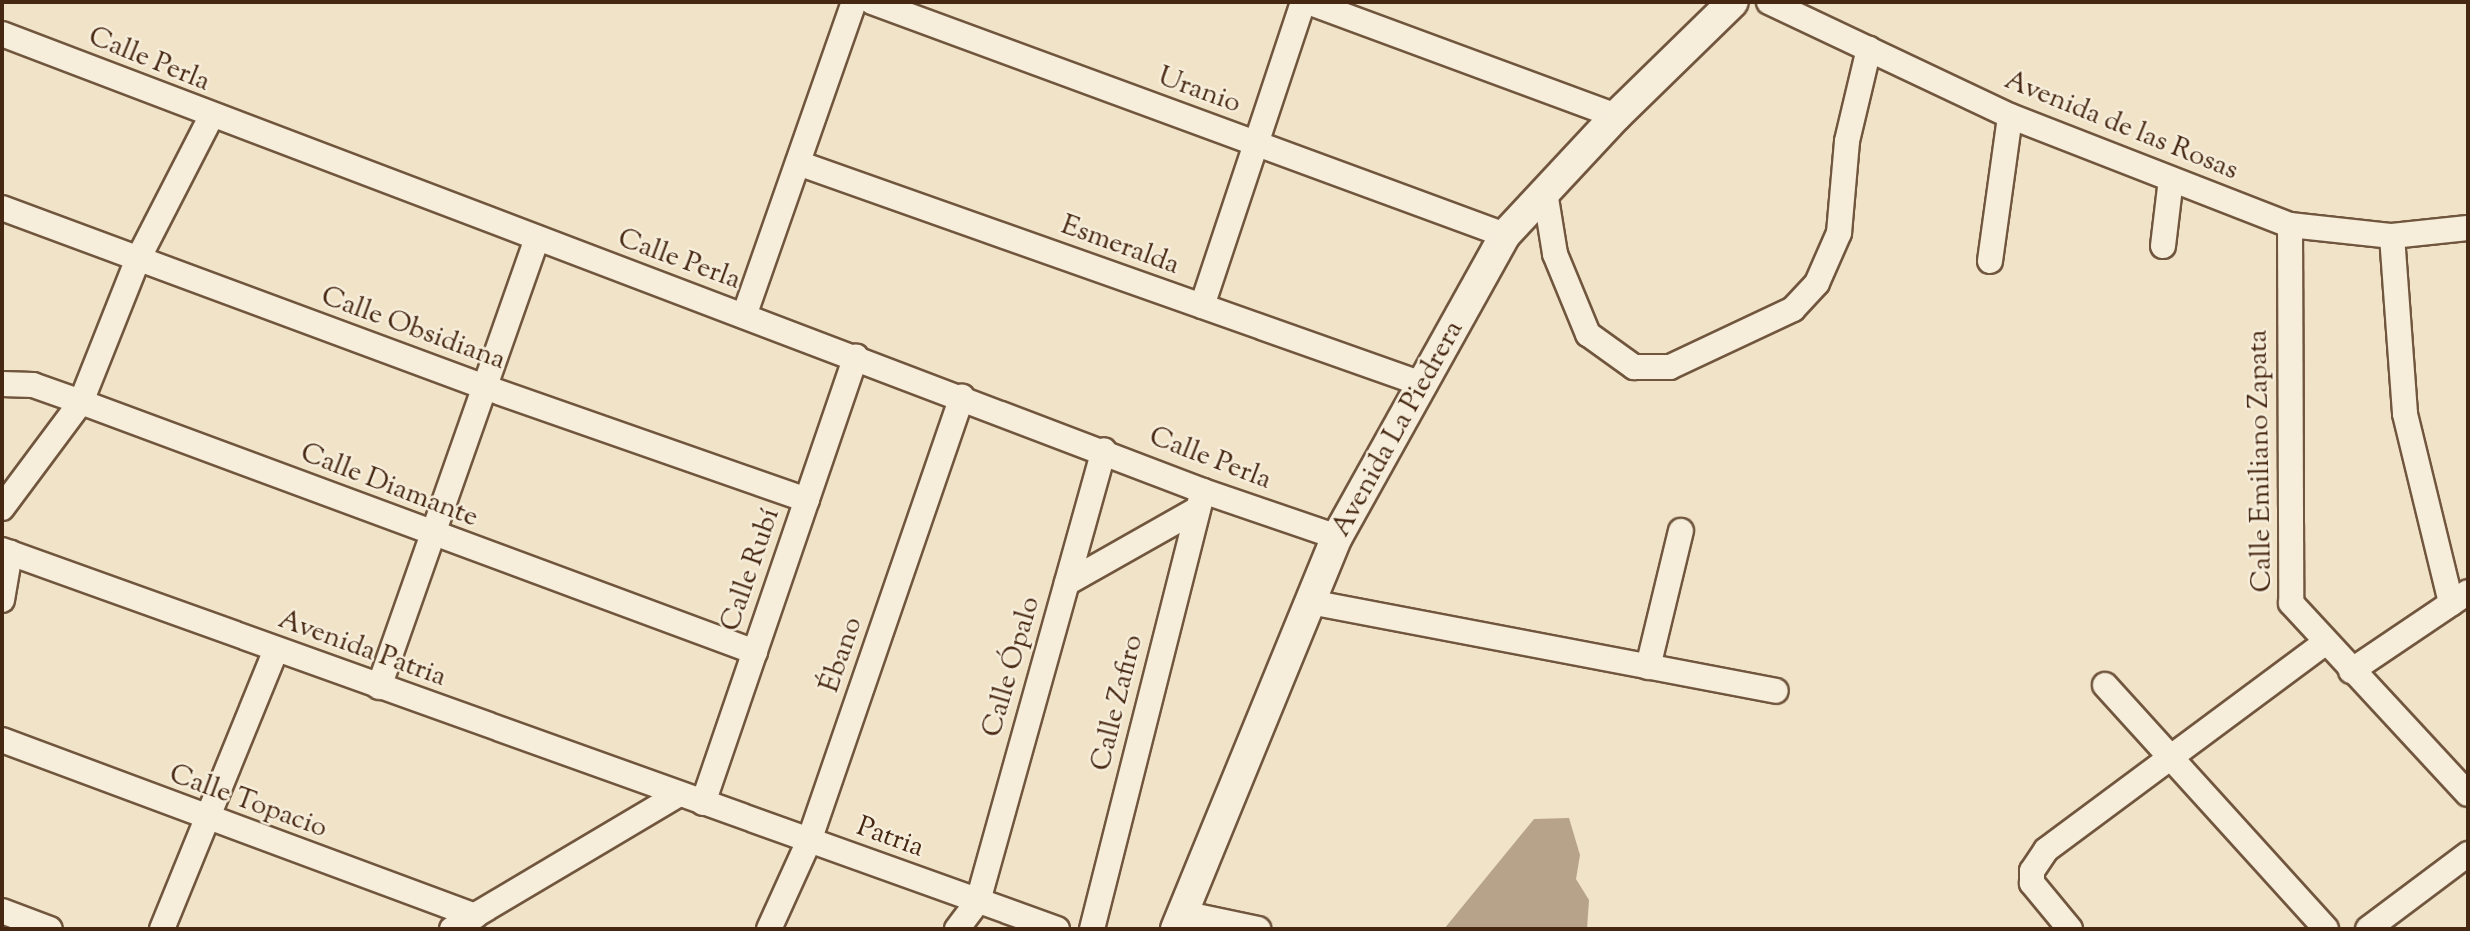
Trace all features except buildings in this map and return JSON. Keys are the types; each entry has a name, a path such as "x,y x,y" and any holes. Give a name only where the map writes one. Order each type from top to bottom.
{"street":[{"path":"744,316 854,2"},
{"name":"Uranio","path":"872,2 1505,235"},
{"path":"1202,306 1254,142 1305,2 1616,116"},
{"name":"Avenida La Piedrera","path":"1179,921 1337,537 1505,235 1616,116 1733,2"},
{"name":"Avenida de las Rosas","path":"1769,2 2010,116 2290,225 2392,236 2468,228"},
{"name":"Calle Perla","path":"2,34 211,117 1104,450 1200,500 1337,537"},
{"path":"1545,192 1555,254 1588,334 1634,367 1670,367 1793,309 1817,283 1839,233 1847,141 1869,49"},
{"path":"1990,261 2010,116"},
{"path":"2,508 81,402 138,259 211,117"},
{"name":"Esmeralda","path":"798,163 1422,384"},
{"path":"2163,246 2171,179"},
{"name":"Calle Obsidiana","path":"2,208 487,388 807,500"},
{"name":"Calle Emiliano Zapata","path":"2290,225 2288,581 2291,603 2325,643 2468,794"},
{"path":"2351,671 2460,597 2404,414 2392,236"},
{"path":"379,687 487,388 537,238"},
{"name":"Calle Rubí","path":"703,803 856,357"},
{"name":"Calle Diamante","path":"2,384 33,385 81,402 433,535 755,652"},
{"name":"Ébano","path":"769,929 809,841 962,397"},
{"name":"Calle Ópalo","path":"978,901 1104,450"},
{"path":"1067,583 1200,500"},
{"name":"Calle Zafiro","path":"1092,929 1200,500"},
{"path":"1647,667 1681,531"},
{"path":"2,600 6,552"},
{"name":"Avenida Patria","path":"6,552 703,803"},
{"path":"1310,602 1776,691"},
{"path":"2070,929 2037,893 2032,872 2046,850 2325,643"},
{"path":"162,929 276,649"},
{"path":"2105,685 2326,929"},
{"name":"Calle Topacio","path":"2,740 207,819 475,916"},
{"path":"452,929 679,794"},
{"name":"Patria","path":"703,803 1057,929"},
{"path":"2368,929 2468,854"},
{"path":"957,929 978,901"},
{"path":"2,911 50,929"},
{"path":"1179,921 1258,929"}],"shaded area":[{"path":"1569,818 1580,855 1576,879 1589,900 1587,929 1444,929 1534,819"}]}
